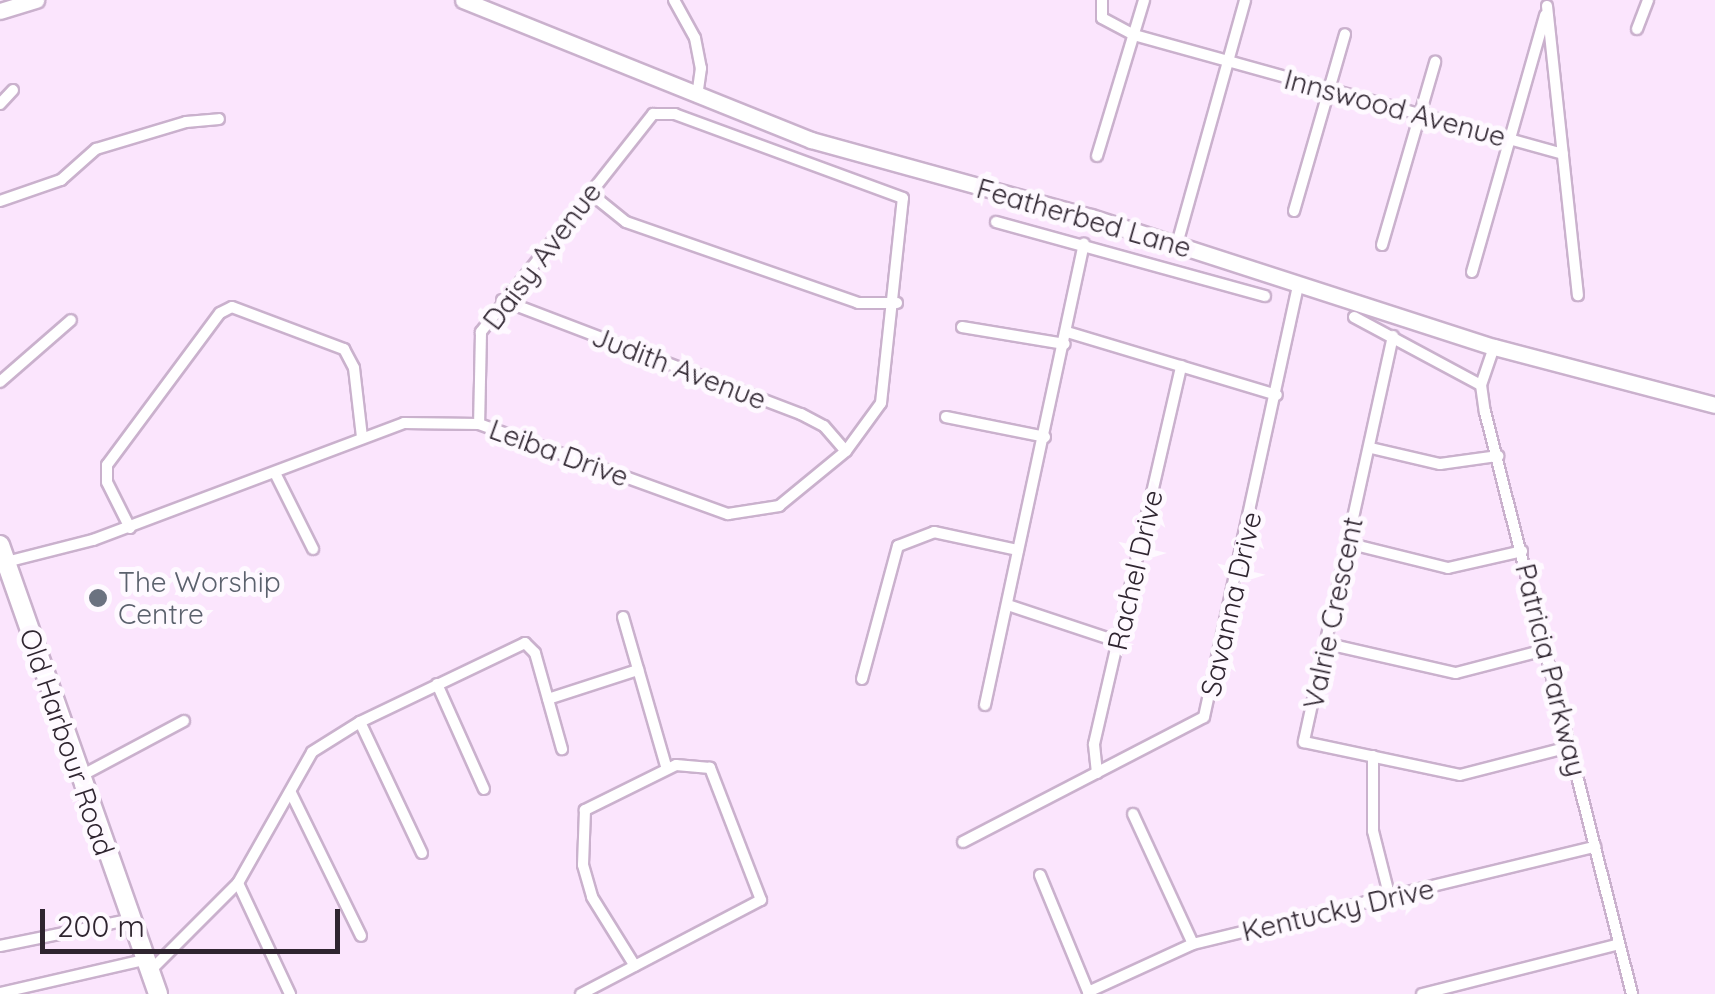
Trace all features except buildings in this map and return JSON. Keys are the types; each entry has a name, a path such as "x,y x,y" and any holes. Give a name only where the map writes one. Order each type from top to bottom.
{"main road":[{"path":"0,11 36,0"},
{"name":"Featherbed Lane","path":"463,0 781,128 1177,244 1494,346 1715,406"},
{"name":"Old Harbour Road","path":"3,554 128,920 158,994"}],"street":[{"path":"674,0 695,38 701,68 697,97"},
{"path":"1102,0 1102,18 1134,35"},
{"path":"1097,156 1144,0"},
{"path":"1177,244 1245,0"},
{"path":"1637,29 1648,0"},
{"path":"1472,272 1548,3"},
{"path":"1548,3 1578,295"},
{"path":"1294,211 1345,34"},
{"name":"Innswood Avenue","path":"1134,35 1328,92 1421,113 1563,154"},
{"path":"1382,245 1436,62"},
{"path":"0,104 13,90"},
{"name":"Daisy Avenue","path":"478,424 481,332 502,300 645,123 662,112 771,150"},
{"path":"0,202 61,180 96,150 186,122 220,119"},
{"path":"771,150 781,128"},
{"name":"Leiba Drive","path":"3,554 130,528 404,422 478,424 728,514 779,506 846,452 882,403 896,303 903,198 771,150"},
{"path":"590,193 626,222 858,303 896,303"},
{"path":"996,222 1265,296"},
{"path":"985,705 1046,437 1084,244"},
{"name":"Savanna Drive","path":"963,842 1204,717 1277,395 1298,282"},
{"name":"Judith Avenue","path":"502,300 801,414 824,426 846,452"},
{"path":"130,528 107,482 107,466 220,313 232,307 344,349 354,368 362,437"},
{"path":"1354,317 1481,385 1494,346"},
{"path":"0,382 71,320"},
{"path":"962,327 1066,338 1277,395"},
{"name":"Valrie Crescent","path":"1393,336 1304,742 1460,775 1569,747"},
{"name":"Rachel Drive","path":"1097,774 1094,744 1181,366"},
{"name":"Patricia Parkway","path":"1481,385 1632,994"},
{"path":"946,417 1046,437"},
{"path":"1371,448 1440,464 1498,456"},
{"path":"275,474 313,549"},
{"path":"862,679 898,546 934,532 1018,550"},
{"path":"1347,543 1448,568 1522,552"},
{"path":"1008,605 1119,642"},
{"path":"623,617 667,769"},
{"path":"0,993 146,966 238,883 322,742 525,644 535,653 562,748"},
{"path":"1328,644 1456,673 1545,650"},
{"path":"548,699 638,670"},
{"path":"437,684 484,789"},
{"path":"78,778 184,720"},
{"path":"360,722 422,853"},
{"path":"1373,756 1373,831 1390,898"},
{"path":"581,994 635,966 761,900 710,768 667,769 586,810 583,866 592,896 635,966"},
{"path":"291,792 361,936"},
{"path":"1133,814 1193,944"},
{"name":"Kentucky Drive","path":"1088,993 1193,944 1595,847"},
{"path":"1040,875 1088,993"},
{"path":"238,883 290,994"},
{"path":"0,946 128,920"},
{"path":"1422,994 1618,944"}],"place":[{"name":"The Worship Centre","path":"98,598"}]}
